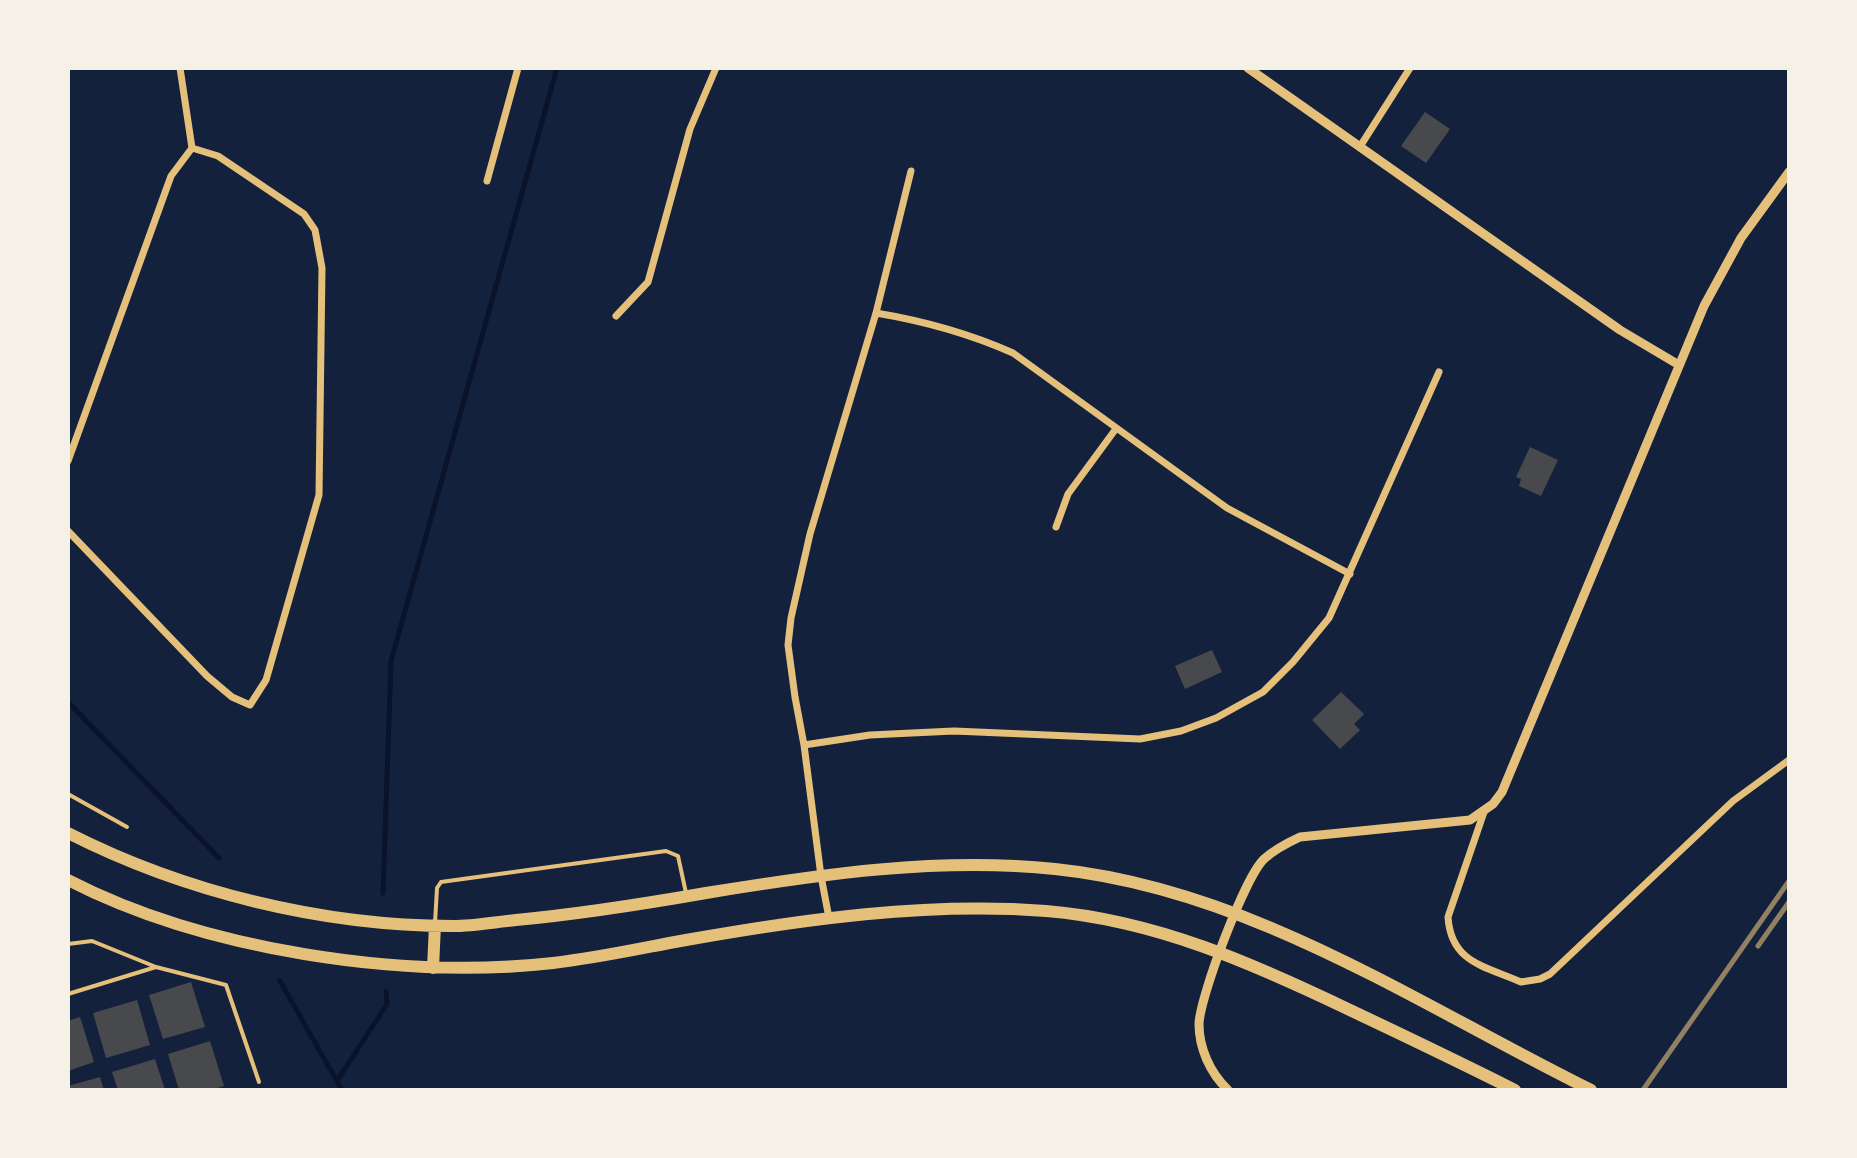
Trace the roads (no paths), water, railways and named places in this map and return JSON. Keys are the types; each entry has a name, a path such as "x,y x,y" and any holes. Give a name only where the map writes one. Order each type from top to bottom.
{"main road":[{"path":"68,833 171,876 228,894 314,914 455,926 571,915 821,876 922,865 995,864 1060,869 1189,895 1235,912 1341,961 1591,1090"},
{"path":"68,880 185,926 257,944 319,957 433,968 551,963 829,918 903,910 1047,911 1103,918 1220,952 1283,978 1515,1090"},
{"path":"433,968 435,925"}],"street":[{"path":"68,461 171,176 192,148 180,68"},
{"path":"487,181 518,68"},
{"path":"616,316 648,282 690,129 716,68"},
{"path":"1248,68 1620,330 1679,365"},
{"path":"1361,145 1410,68"},
{"path":"68,531 207,676 232,697 250,705 266,680 319,495 322,268 315,230 304,214 218,156 192,148"},
{"path":"829,918 788,645 810,534 876,313 911,171"},
{"path":"1228,1090 1209,1065 1199,1024 1220,952 1248,880 1262,860 1282,845 1300,837 1470,820 1484,812 1502,792 1704,306 1741,238 1789,172"},
{"path":"876,313 924,321 979,338 1013,353 1115,430 1227,508 1350,574"},
{"path":"804,745 870,735 954,731 1140,739 1181,731 1216,718 1263,692 1293,662 1329,618 1439,372"},
{"path":"1056,527 1068,494 1115,430"},
{"path":"1484,812 1448,917 1449,935 1466,958 1521,982 1530,982 1550,974 1733,801 1789,760"}],"lane":[{"path":"68,794 127,827"},
{"path":"435,925 437,888 441,882 666,851 678,856 687,897"},
{"path":"68,944 92,941 156,967 226,985 259,1082"},
{"path":"68,994 156,967"}],"waterway":[{"path":"383,893 391,661 557,68"},
{"path":"68,702 219,858"},
{"path":"280,981 342,1090"},
{"path":"337,1081 387,1004 386,991"}],"railway":[{"path":"1643,1090 1789,881"},
{"path":"1758,946 1789,902"}]}
